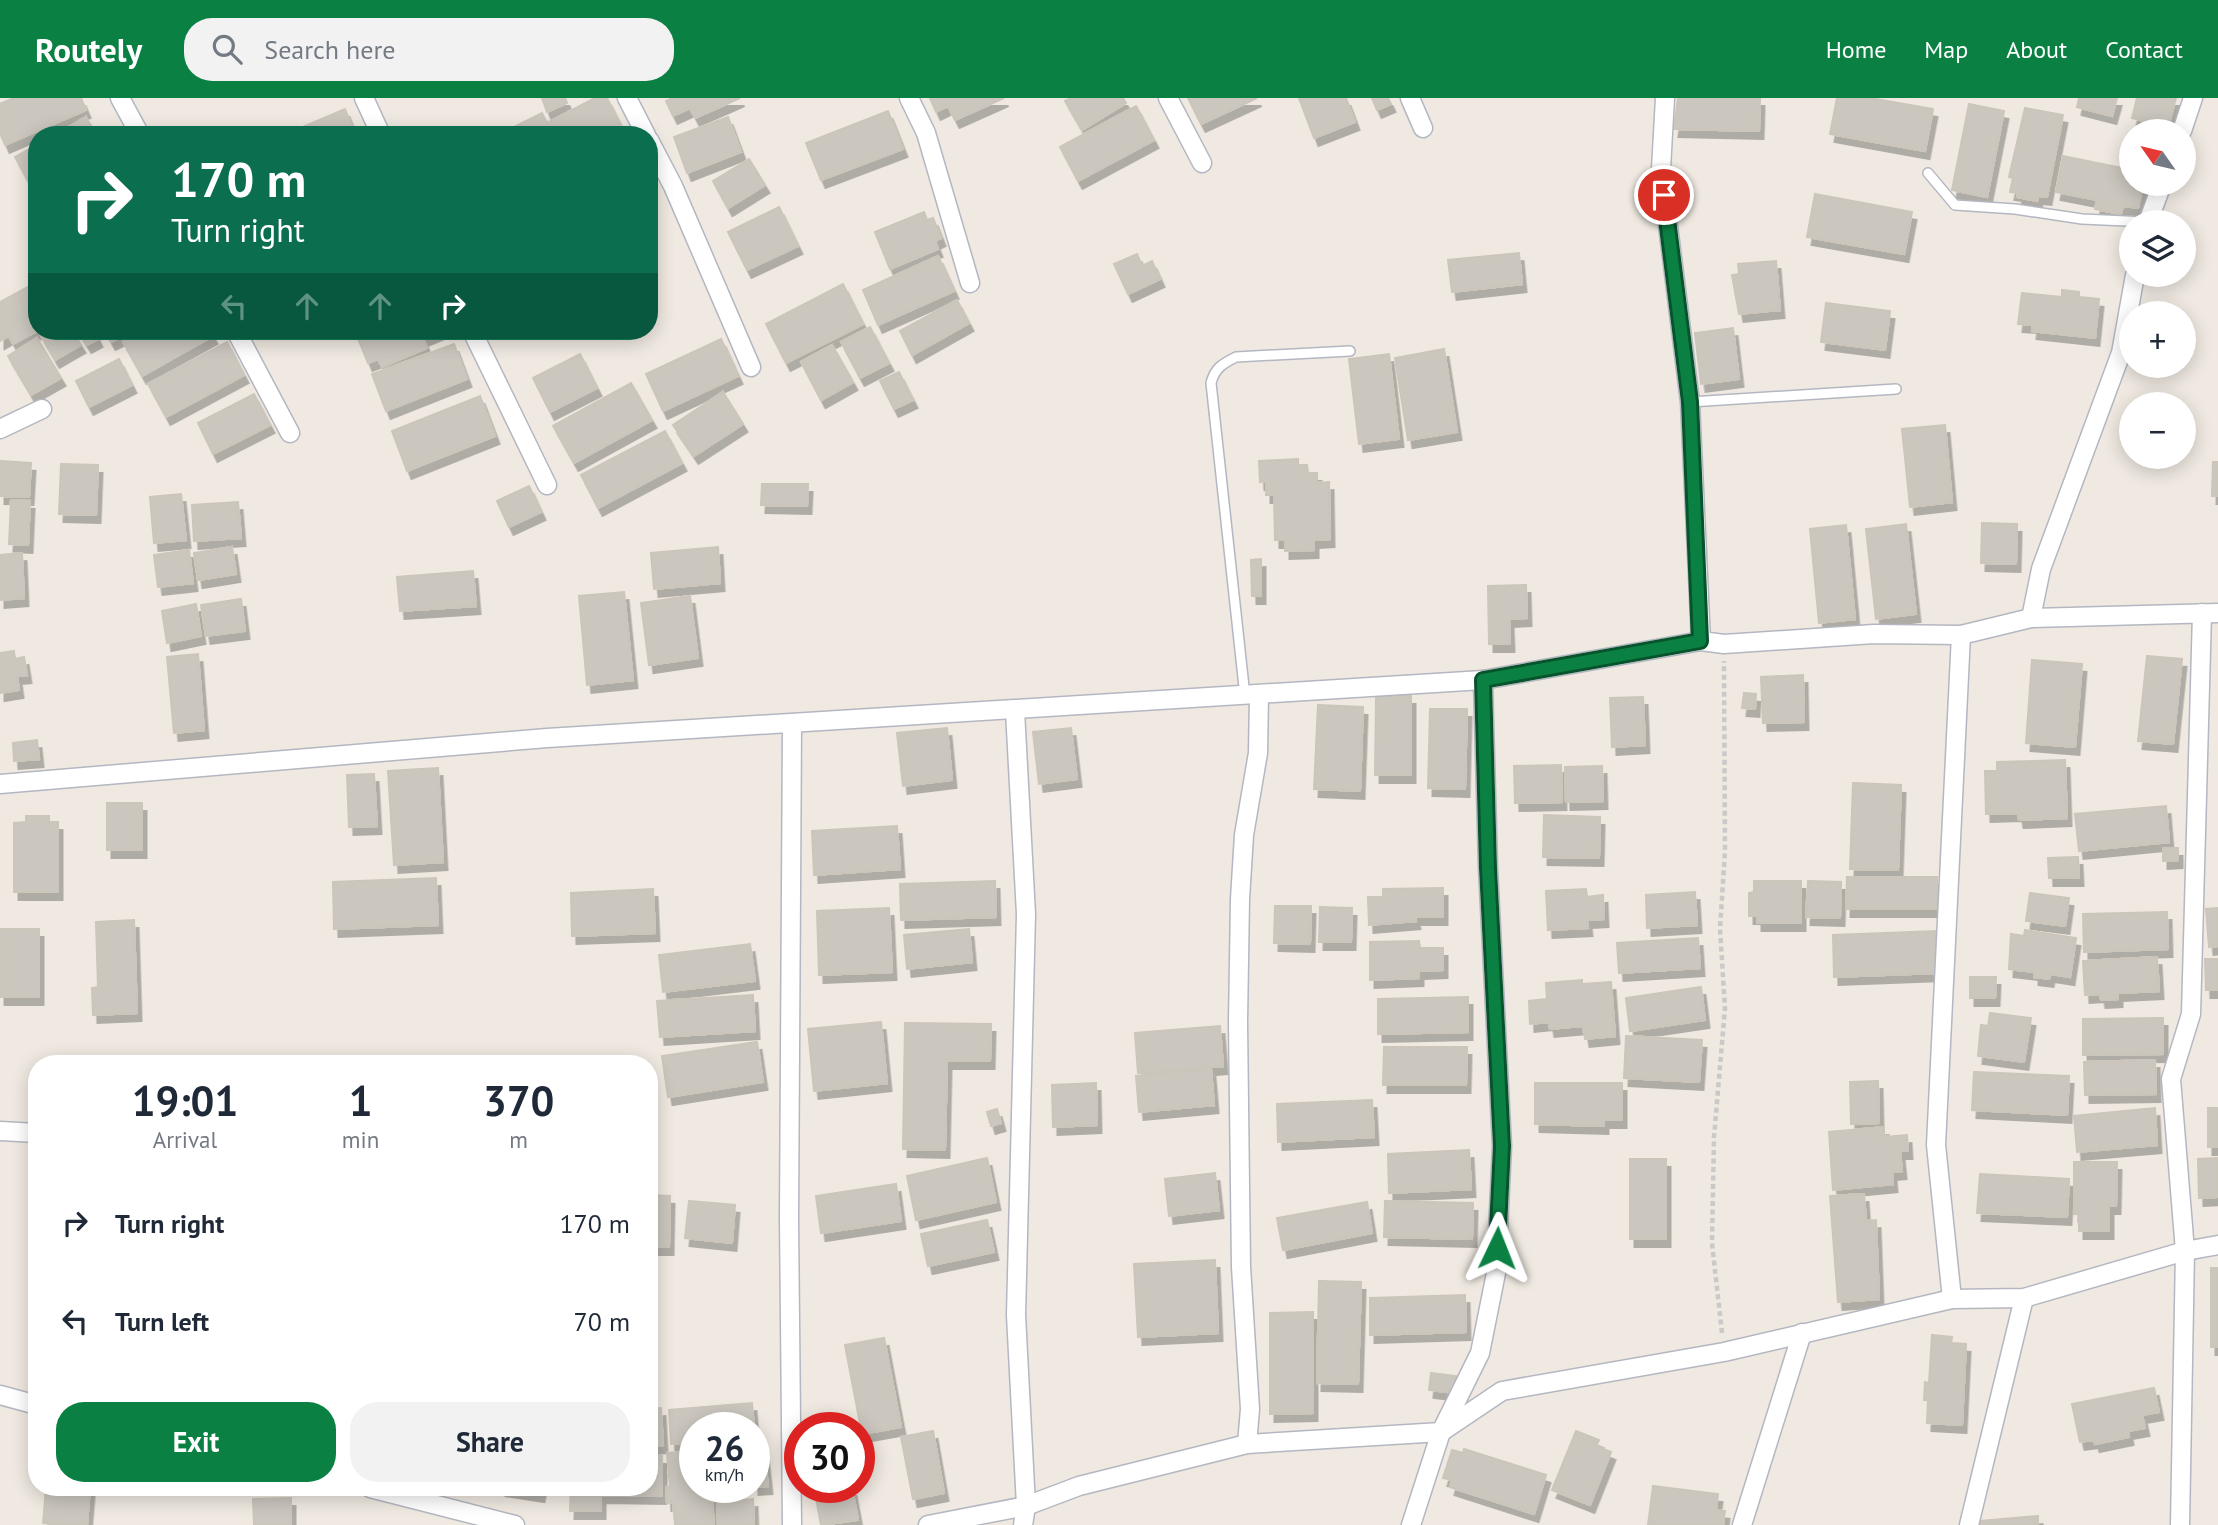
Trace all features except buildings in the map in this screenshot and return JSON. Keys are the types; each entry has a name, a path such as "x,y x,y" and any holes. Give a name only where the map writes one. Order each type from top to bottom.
{"street":[{"path":"120,98 135,126"},
{"path":"364,98 377,126"},
{"path":"627,98 641,126"},
{"path":"909,98 926,133 970,284"},
{"path":"1168,98 1202,163"},
{"path":"1410,98 1423,128"},
{"path":"1665,98 1661,169 1690,402 1700,641"},
{"path":"2186,119 2193,98"},
{"path":"658,157 751,367"},
{"path":"2031,618 2042,569 2121,353 2133,287"},
{"path":"241,340 290,433"},
{"path":"476,340 547,485"},
{"path":"0,429 42,409"},
{"path":"0,784 547,738 1483,680 1700,641 1724,645 1874,634 1961,635 2031,618 2210,613 2191,1014 2171,1079 2185,1251 2180,1525"},
{"path":"1952,1299 1936,1145 1961,635"},
{"path":"1411,1525 1441,1432 1480,1353 1496,1273 1502,1146 1488,868 1483,680"},
{"path":"1247,1444 1250,1409 1241,1268 1240,899 1244,835 1258,753 1252,695"},
{"path":"1015,711 1026,914 1016,1315 1026,1506 1023,1525"},
{"path":"792,724 789,1219 792,1525"},
{"path":"0,1132 28,1133"},
{"path":"928,1525 1026,1506 1102,1479 1247,1444 1441,1432 1502,1391 1724,1352 1952,1299 2024,1298 2185,1251 2218,1245"},
{"path":"1969,1525 2024,1298"},
{"path":"1742,1525 1802,1333"},
{"path":"0,1395 28,1403"},
{"path":"401,1496 515,1525"}],"lane":[{"path":"1928,173 1955,205 2119,221"},
{"path":"1252,695 1211,383 1214,373 1221,365 1236,357 1350,351"},
{"path":"1690,402 1896,389"}],"path":[{"path":"1724,645 1725,851 1720,929 1725,1007 1714,1137 1712,1243 1724,1352"}],"route":[{"path":"1497,1248 1502,1146 1488,868 1483,680 1700,641 1690,402 1664,195"}]}
